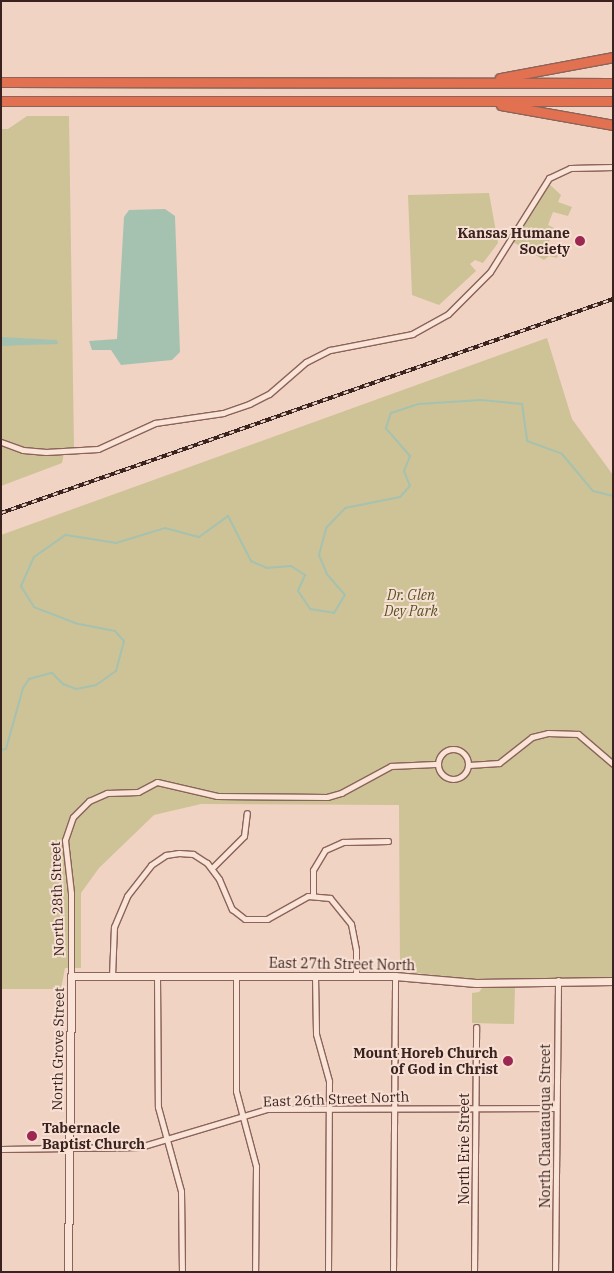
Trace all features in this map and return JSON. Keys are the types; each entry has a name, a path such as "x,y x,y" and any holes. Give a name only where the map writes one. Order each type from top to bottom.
{"highway":[{"path":"452,82 514,76 613,57"},
{"path":"1,82 613,83"},
{"path":"399,99 519,107 613,125"},
{"path":"1,103 35,101 399,99 613,100"}],"street":[{"path":"1,442 23,450 46,452 98,449 155,423 223,412 249,404 269,394 306,362 330,350 412,334 448,314 490,272 548,178 570,168 613,167"},
{"path":"469,765 499,763 532,737 548,733 578,734 613,764"},
{"path":"455,750 462,753 469,765 463,777 453,779 443,777 436,764 441,754 455,750"},
{"name":"North 28th Street","path":"71,976 71,893 65,840 73,816 89,801 107,793 138,792 157,782 217,796 327,797 341,793 391,766 436,764"},
{"path":"212,868 244,836 247,813"},
{"path":"313,895 313,870 325,850 343,842 388,841"},
{"path":"112,976 117,916 143,872 166,855 179,853 193,854 212,868 232,909 245,919 267,919 303,898 313,895 330,898 346,916 354,936 356,976"},
{"path":"315,975 316,1034 328,1068 328,1272"},
{"name":"East 27th Street North","path":"71,976 395,976 476,983 558,980 613,981"},
{"name":"North Grove Street","path":"68,1272 71,976"},
{"path":"157,976 157,1098 181,1191 182,1272"},
{"path":"236,976 235,1073 256,1166 255,1272"},
{"path":"393,1272 395,976"},
{"name":"North Chautauqua Street","path":"555,1272 558,980"},
{"name":"North Erie Street","path":"474,1272 476,1027"},
{"name":"East 26th Street North","path":"1,1149 140,1147 267,1110 556,1108"}],"green space":[{"path":"27,116 69,116 74,448 65,448 62,463 1,486 1,129 8,129"},
{"path":"548,183 561,195 558,202 572,207 568,216 553,212 548,225 554,228 548,245 559,252 557,258 549,256 544,260 513,242"},
{"path":"489,193 498,243 483,263 475,260 470,264 476,271 439,305 412,295 408,195"},
{"name":"Dr. Glen Dey Park","path":"547,338 572,419 613,475 613,978 467,979 400,971 399,805 201,804 154,815 99,868 81,893 81,968 65,968 61,989 1,989 1,535"},
{"path":"483,987 515,987 514,1024 472,1023 472,993 479,992"}],"shaded area":[{"path":"165,209 175,216 180,352 172,360 121,365 111,350 92,350 89,341 117,339 124,217 129,210"},
{"path":"1,337 57,340 58,344 1,346"}],"waterway":[{"path":"1,750 6,749 23,688 29,679 52,673 63,684 76,689 96,685 116,671 124,641 115,631 78,624 34,607 21,586 34,557 66,535 116,543 165,528 199,537 228,516 251,561 267,568 291,566 305,575 298,591 310,609 334,613 345,595 327,574 319,555 326,528 345,508 400,497 410,486 404,471 410,456 386,428 391,413 419,404 481,400 522,404 527,441 562,454 593,491 613,496"}],"railway":[{"path":"1,513 613,299"}],"place":[{"name":"Kansas Humane Society","path":"580,241"},
{"name":"Mount Horeb Church of God in Christ","path":"508,1061"},
{"name":"Tabernacle Baptist Church","path":"32,1136"}]}
